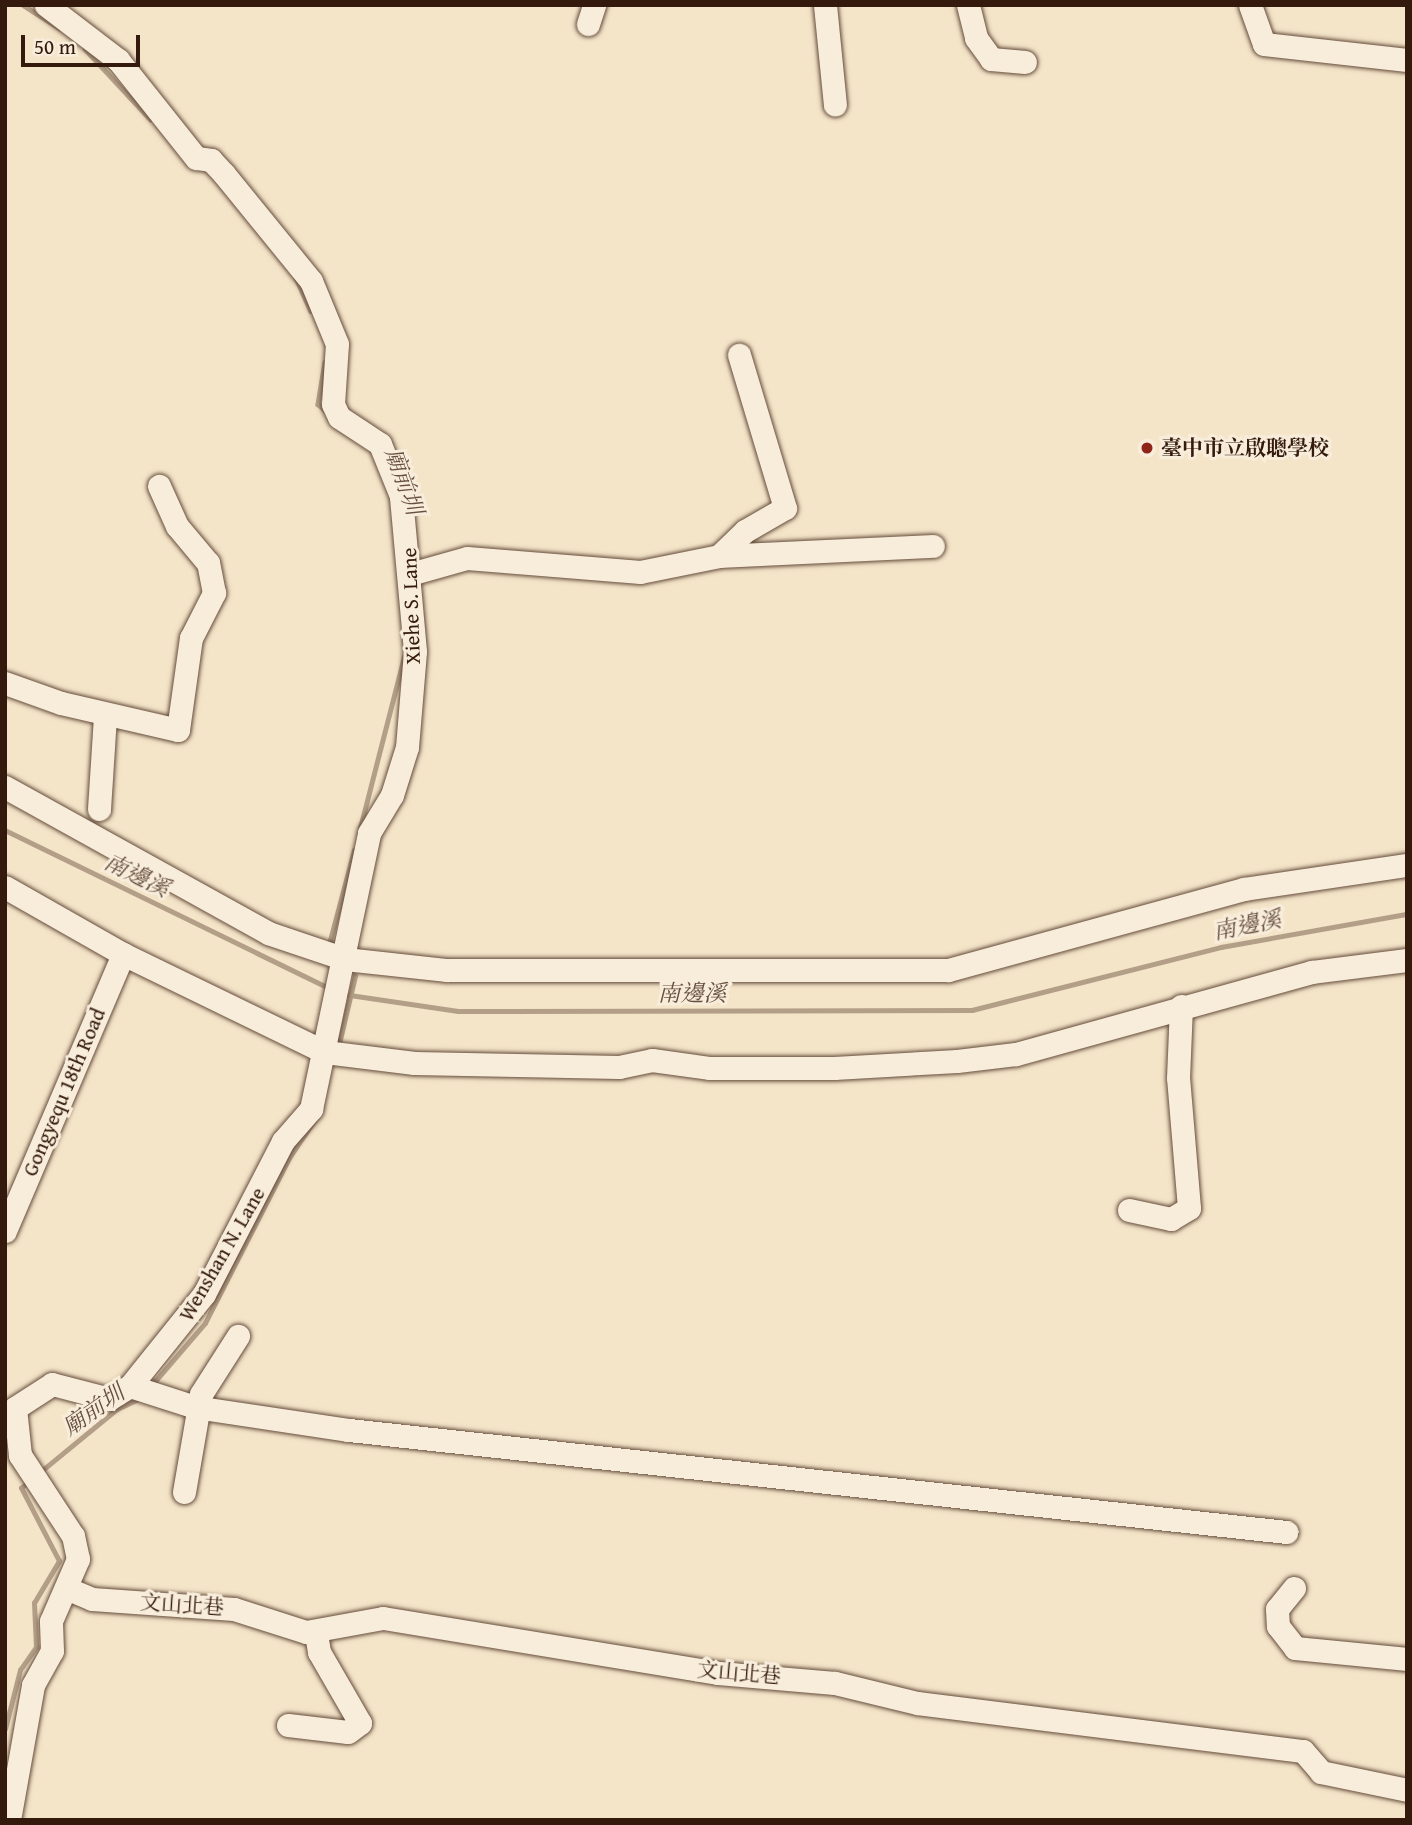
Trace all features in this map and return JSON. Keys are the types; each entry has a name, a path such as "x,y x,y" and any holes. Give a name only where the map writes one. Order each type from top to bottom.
{"street":[{"name":"Xiehe S. Lane","path":"46,5 118,60 196,158 217,167 311,281 337,344 332,404 339,417 380,444 401,496 415,638 407,747 393,795 369,833 325,1052"},
{"path":"825,5 835,105"},
{"path":"968,5 976,38 991,59 1026,62"},
{"path":"1250,5 1264,44 1407,60"},
{"path":"719,556 745,531 785,508 739,355"},
{"path":"5,683 105,715 178,730 191,638 214,593 208,563 177,526 159,486"},
{"path":"410,575 467,558 640,572 719,556 933,546"},
{"path":"99,809 105,715"},
{"path":"5,787 268,933 345,959 447,970 649,974 937,971 1067,942 1244,890 1407,865"},
{"path":"5,887 123,954 325,1052 504,1068 620,1067 652,1060 710,1068 897,1065 1016,1054 1181,1006 1312,972 1407,960"},
{"name":"Gongyequ 18th Road","path":"5,1231 123,954"},
{"path":"1129,1210 1171,1219 1189,1208 1178,1078 1181,1006"},
{"name":"Wenshan N. Lane","path":"130,1386 204,1294 284,1141 316,1101 325,1052"},
{"path":"184,1492 200,1405 238,1336"},
{"path":"9,1820 33,1685 52,1651 51,1621 66,1588 78,1551 20,1455 15,1409 52,1384 109,1399 130,1386 200,1405 349,1430 1286,1532"},
{"name":"文山北巷","path":"66,1588 92,1599 234,1609 316,1632 383,1618 718,1673 835,1683 917,1703 1303,1751 1321,1772 1407,1790"},
{"path":"1294,1588 1277,1609 1278,1626 1294,1648 1407,1659"},
{"path":"288,1725 348,1732 360,1723 320,1652 316,1632"}],"waterway":[{"name":"廟前圳","path":"23,5 59,28"},
{"name":"廟前圳","path":"85,49 150,119"},
{"name":"廟前圳","path":"296,278 311,311"},
{"name":"廟前圳","path":"325,362 318,404 327,412"},
{"name":"廟前圳","path":"360,828 404,657"},
{"name":"南邊溪","path":"5,830 329,988"},
{"name":"廟前圳","path":"329,944 354,850"},
{"name":"南邊溪","path":"343,994 458,1011 972,1010 1221,947 1407,914"},
{"name":"廟前圳","path":"338,1048 355,976"},
{"name":"廟前圳","path":"151,1386 205,1323 289,1158 316,1118"},
{"name":"廟前圳","path":"39,1473 117,1409 141,1398"},
{"name":"廟前圳","path":"5,1729 20,1670 36,1647 34,1603 59,1561 21,1488 29,1481"}],"place":[{"name":"臺中市立啟聰學校","path":"1147,448"}]}
